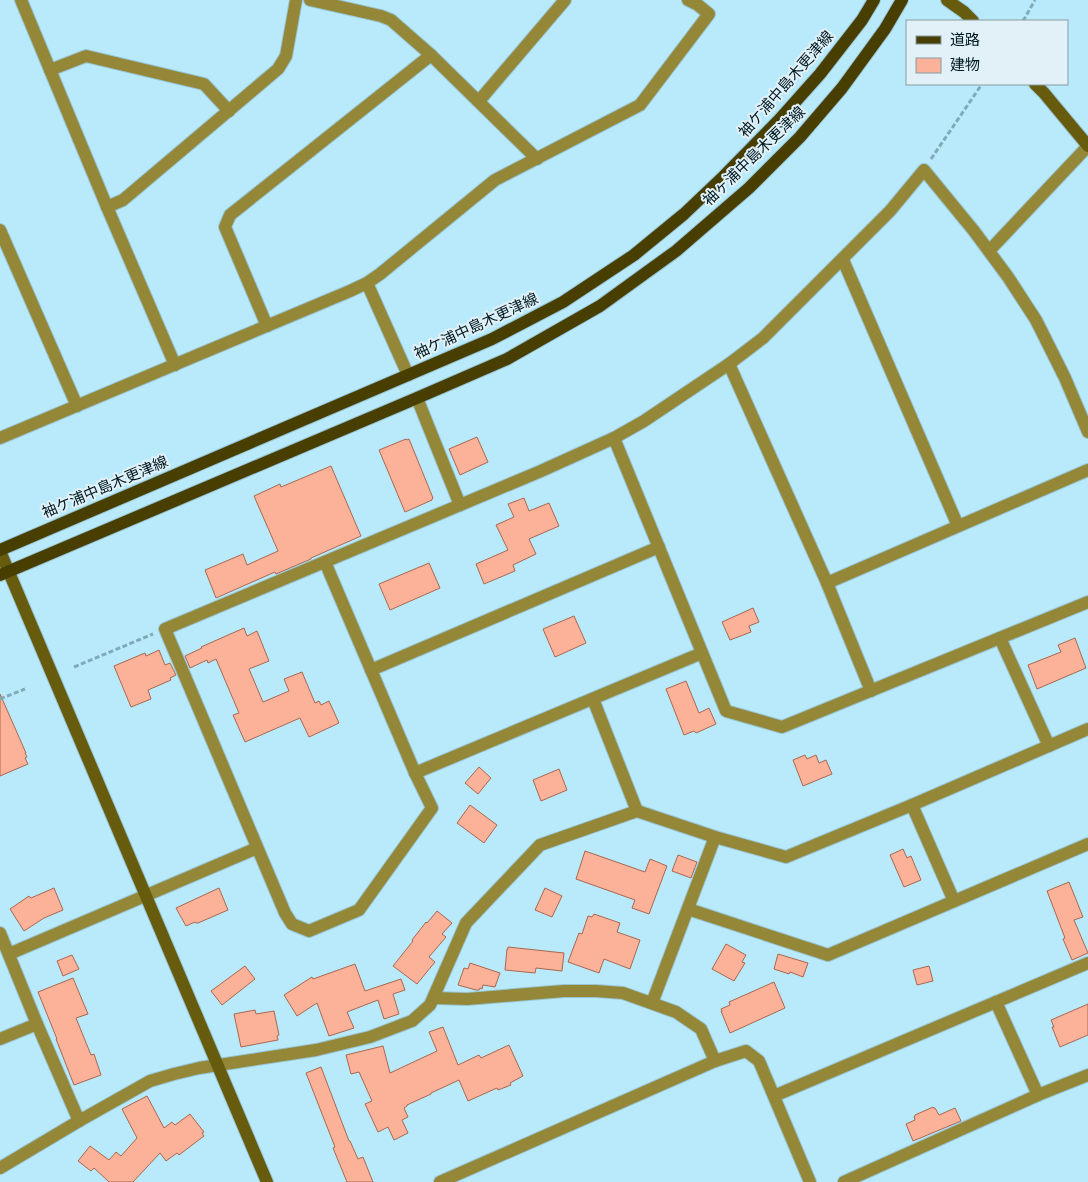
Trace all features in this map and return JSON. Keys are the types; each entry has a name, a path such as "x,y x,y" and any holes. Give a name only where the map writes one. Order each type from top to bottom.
{"main road":[{"name":"袖ケ浦中島木更津線","path":"0,550 492,339 563,302 634,255 684,214 724,176 780,120 820,74 862,20 874,0"},
{"name":"袖ヶ浦中島木更津線","path":"417,398 507,359 600,306 676,251 749,188 800,137 842,88 885,29 902,0"},
{"path":"4,573 417,398"}],"street":[{"path":"21,0 175,365"},
{"path":"107,207 123,200 278,69 286,56 296,0"},
{"path":"310,0 391,20 431,55 537,159"},
{"path":"479,102 565,0"},
{"path":"0,438 350,291 380,274 495,180 640,105 709,14 688,0"},
{"path":"947,0 972,20"},
{"path":"267,326 225,228 230,215 431,55"},
{"path":"50,70 86,56 204,84 229,111"},
{"path":"989,251 1088,146 1036,85"},
{"path":"325,562 415,774 432,808 359,910 309,931 292,924 284,913 165,629 541,471 614,438 644,422 729,364 762,338 843,260 890,211 924,170 989,251 1036,320 1065,378 1088,432"},
{"path":"0,230 77,406"},
{"path":"843,260 958,526"},
{"path":"367,282 408,375"},
{"path":"729,364 827,583 871,691"},
{"path":"417,398 460,505"},
{"path":"614,438 726,711 782,727 1088,602"},
{"path":"827,583 1088,470"},
{"path":"371,670 659,547"},
{"path":"0,550 4,573 146,896 267,1182"},
{"path":"1000,638 1049,746"},
{"path":"415,774 702,653"},
{"path":"593,698 637,811"},
{"path":"0,1168 150,1081 217,1065 316,1050 370,1037 412,1021 430,1005 434,998 466,923 540,845 637,811 715,837 786,857 1088,729"},
{"path":"912,805 954,901"},
{"path":"652,1003 715,837"},
{"path":"688,909 828,955 1088,844"},
{"path":"9,954 257,848"},
{"path":"0,933 79,1121"},
{"path":"774,1096 1088,963"},
{"path":"434,998 467,999 564,991 623,993 676,1012 701,1029 715,1062"},
{"path":"996,1002 1038,1095"},
{"path":"0,1039 37,1024"},
{"path":"440,1182 715,1062 746,1051 759,1061 810,1182"},
{"path":"844,1182 1038,1095 1088,1075"}],"path":[{"path":"1024,20 1034,0"},
{"path":"924,170 981,85"},
{"path":"74,667 165,629"},
{"path":"0,699 25,689"}],"building":[{"path":"477,437 488,462 460,475 449,449"},
{"path":"409,439 433,498 405,512 379,450"},
{"path":"331,466 361,536 276,574 275,572 216,598 205,570 243,554 247,565 278,551 254,496 280,484 281,487"},
{"path":"524,498 529,511 549,503 559,526 529,539 536,554 513,565 515,571 484,584 476,564 508,550 496,525 514,517 508,504"},
{"path":"429,563 440,588 390,610 379,584"},
{"path":"753,608 759,622 749,626 751,632 730,640 722,622"},
{"path":"574,616 586,643 555,657 543,629"},
{"path":"244,628 247,636 257,631 269,661 249,669 263,702 289,691 284,679 302,672 315,703 319,701 321,705 329,701 339,723 309,737 300,718 245,742 233,715 239,713 216,659 208,663 207,660 190,668 185,656"},
{"path":"1075,638 1086,668 1037,689 1028,665 1061,652 1058,645"},
{"path":"159,650 165,665 170,663 176,675 170,678 171,680 148,690 151,699 131,707 114,666 145,653 146,656"},
{"path":"686,681 699,713 709,708 716,724 696,733 694,731 684,735 666,689"},
{"path":"0,694 26,753 27,757 25,758 28,764 0,776"},
{"path":"805,755 807,759 816,755 819,763 826,760 832,774 803,786 793,760"},
{"path":"479,767 491,778 478,794 465,783"},
{"path":"559,769 567,790 541,801 533,780"},
{"path":"470,805 497,825 484,843 457,823"},
{"path":"903,849 907,858 911,856 921,880 904,887 890,855"},
{"path":"585,851 645,872 650,859 667,866 649,914 632,908 635,900 576,879"},
{"path":"678,855 697,862 691,878 672,871"},
{"path":"1069,882 1083,917 1074,920 1088,953 1072,960 1047,891"},
{"path":"54,888 63,910 44,918 24,931 10,909 29,896 31,898"},
{"path":"219,888 228,910 186,926 176,908"},
{"path":"545,888 562,896 552,917 535,910"},
{"path":"437,911 452,923 442,934 446,937 429,957 435,962 417,984 393,966 426,922"},
{"path":"594,914 620,923 617,932 640,940 630,969 604,959 599,973 568,962 579,933 582,934 588,916 592,917"},
{"path":"726,944 746,955 742,962 745,963 734,981 712,969"},
{"path":"508,947 564,953 562,971 536,968 535,973 505,970"},
{"path":"778,954 808,963 803,977 774,969"},
{"path":"72,955 79,969 63,976 57,961"},
{"path":"470,963 500,973 495,987 483,985 482,989 476,990 458,985 464,968 468,969"},
{"path":"355,964 365,991 401,979 405,990 393,994 399,1014 384,1019 378,1000 347,1012 354,1028 329,1036 317,1003 297,1016 284,995 312,977 313,979"},
{"path":"245,966 255,979 222,1005 211,991"},
{"path":"929,966 933,981 917,985 913,970"},
{"path":"73,978 88,1014 76,1018 91,1055 94,1054 101,1075 74,1085 38,992"},
{"path":"774,982 785,1008 730,1033 721,1009 730,1005 729,1002"},
{"path":"1088,1004 1088,1035 1060,1047 1051,1020"},
{"path":"255,1010 256,1014 274,1011 279,1035 277,1036 278,1040 241,1047 234,1014"},
{"path":"443,1027 458,1065 479,1055 481,1058 509,1045 523,1076 510,1083 511,1085 498,1090 497,1088 468,1101 459,1080 404,1108 408,1117 402,1120 408,1133 394,1140 388,1127 378,1132 365,1104 372,1101 359,1072 351,1074 346,1055 383,1046 390,1073 437,1051 429,1032"},
{"path":"321,1067 349,1141 358,1159 363,1157 373,1182 347,1182 306,1073"},
{"path":"147,1096 164,1128 172,1122 175,1125 190,1114 204,1132 202,1133 204,1136 179,1155 177,1153 166,1161 160,1153 133,1182 109,1182 94,1168 91,1171 78,1161 90,1146 109,1160 116,1152 121,1156 137,1138 122,1109"},
{"path":"933,1107 939,1115 955,1108 961,1121 913,1141 906,1124 915,1120 915,1115"}]}
